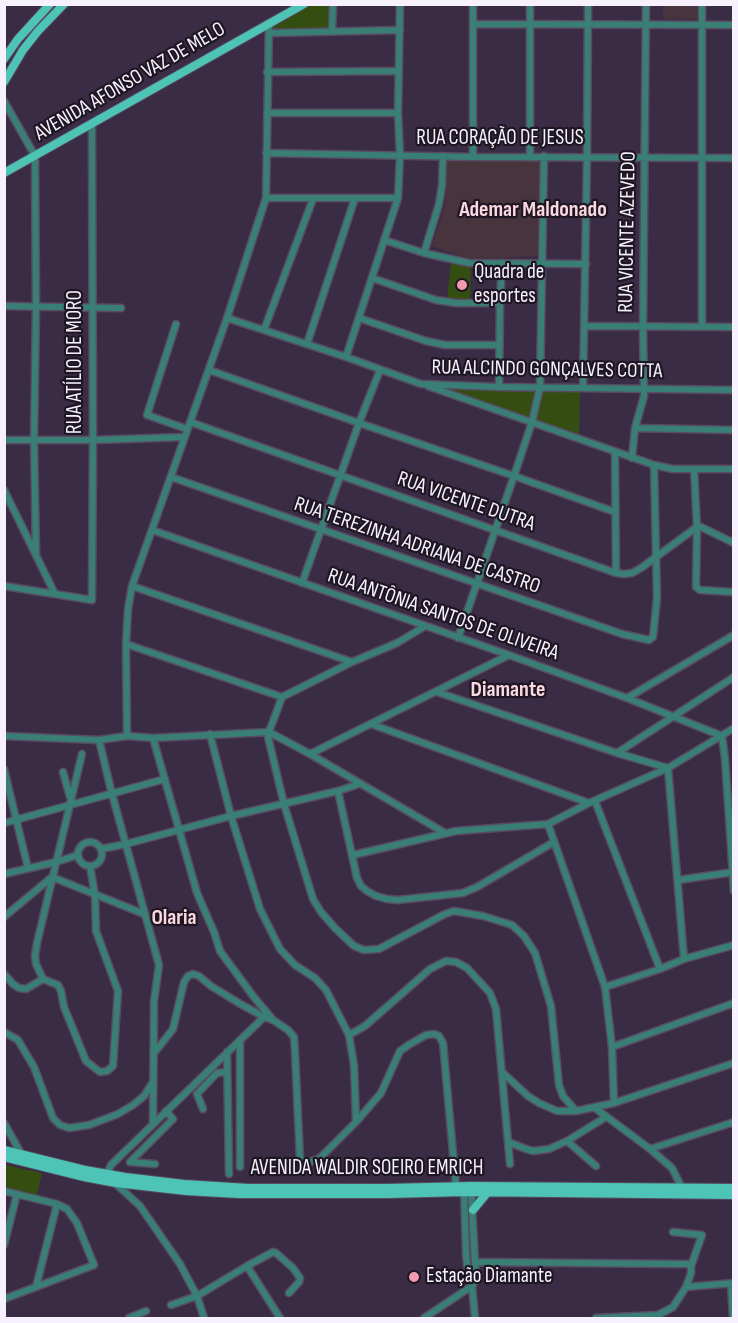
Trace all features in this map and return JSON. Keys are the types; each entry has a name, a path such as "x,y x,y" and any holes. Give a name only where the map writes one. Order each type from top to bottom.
{"main road":[{"path":"4,59 18,39 50,4"},
{"path":"4,82 23,50 64,4"},
{"name":"AVENIDA AFONSO VAZ DE MELO","path":"4,173 260,29 269,32 304,4"},
{"name":"AVENIDA WALDIR SOEIRO EMRICH","path":"4,1150 23,1158 106,1178 248,1188 684,1191 734,1195"},
{"name":"AVENIDA WALDIR SOEIRO EMRICH","path":"4,1157 23,1158"},
{"name":"AVENIDA WALDIR SOEIRO EMRICH","path":"106,1178 116,1183 186,1191 248,1194 465,1189 487,1193 684,1191 734,1188"},
{"path":"473,1210 487,1193"}],"street":[{"path":"332,31 333,4"},
{"path":"346,357 398,198 400,4"},
{"path":"473,4 473,157"},
{"path":"530,4 530,157"},
{"path":"583,387 588,157 588,4"},
{"name":"RUA VICENTE AZEVEDO","path":"632,458 635,428 645,389 643,326 646,4"},
{"path":"702,4 702,326"},
{"path":"473,24 734,25"},
{"path":"260,29 269,32 400,30"},
{"path":"127,736 126,644 132,586 227,318 266,198 269,32"},
{"path":"267,72 399,71"},
{"path":"4,101 35,156 36,554"},
{"path":"267,113 398,113"},
{"name":"RUA ATÍLIO DE MORO","path":"55,594 92,600 92,124"},
{"name":"RUA CORAÇÃO DE JESUS","path":"267,153 734,158"},
{"path":"424,254 439,204 443,156"},
{"path":"458,638 532,423 540,387 544,156"},
{"path":"266,198 398,198"},
{"path":"264,330 314,198"},
{"path":"307,344 355,198"},
{"path":"384,240 424,254 469,263 586,264"},
{"path":"499,387 502,263"},
{"path":"372,278 436,300 456,303 500,303"},
{"path":"4,306 121,308"},
{"name":"RUA ALCINDO GONÇALVES COTTA","path":"227,318 421,384 734,390"},
{"path":"359,318 426,341 445,345 499,345"},
{"name":"RUA VICENTE DUTRA","path":"176,324 147,415 188,425 340,476 616,573"},
{"path":"585,326 734,327"},
{"path":"209,370 615,512"},
{"path":"302,583 380,370"},
{"path":"421,384 654,465 673,469 734,469"},
{"path":"635,428 734,430"},
{"path":"4,440 184,437"},
{"path":"615,452 616,573 632,573 697,527 734,543"},
{"path":"654,465 657,556"},
{"path":"694,470 697,527 696,587 700,590 734,592"},
{"name":"RUA TEREZINHA ADRIANA DE CASTRO","path":"171,477 640,639 649,640 653,637 657,598 657,556"},
{"path":"4,490 55,594"},
{"name":"RUA ANTÔNIA SANTOS DE OLIVEIRA","path":"152,530 509,655 722,736"},
{"path":"4,586 55,594"},
{"path":"132,586 352,662"},
{"path":"424,626 397,642 282,697 268,737 284,804 316,906 335,928 359,949 370,951 379,949 449,912 483,915 512,925 524,936 535,952 551,1006 559,1085 563,1096 576,1111"},
{"path":"627,698 734,635"},
{"path":"126,644 282,697"},
{"path":"310,754 509,655"},
{"path":"617,753 734,677"},
{"path":"437,692 668,768"},
{"path":"371,724 592,802 660,969"},
{"path":"353,855 445,833 548,824 668,768 734,728"},
{"path":"4,736 99,740 127,736 153,738 269,732 445,833"},
{"path":"210,734 231,816 260,909 280,949 295,965 315,978 326,990 349,1035 354,1065 356,1122"},
{"path":"722,736 734,891"},
{"path":"153,738 178,830 220,951 273,1020"},
{"path":"99,740 111,794 159,965 154,1000 153,1124"},
{"path":"81,754 35,956 43,979 58,985 61,991 64,1007 86,1061 100,1072 107,1071 113,1066 118,991 96,931 95,895 90,866"},
{"path":"725,759 734,766"},
{"path":"668,768 684,959"},
{"path":"4,769 28,868"},
{"path":"63,772 70,802"},
{"path":"4,823 70,802 111,794 165,779"},
{"path":"101,849 359,784"},
{"path":"338,790 357,878 361,886 375,897 398,900 463,893 554,842"},
{"path":"548,824 605,987 612,1047 614,1103"},
{"path":"89,842 96,843 101,849 100,861 94,866 83,864 78,855 79,848 89,842"},
{"path":"4,873 78,855"},
{"path":"678,880 733,873"},
{"path":"52,877 144,914"},
{"path":"4,917 52,877"},
{"path":"605,987 684,959 734,945"},
{"path":"349,1035 365,1026 430,969 446,961 456,962 467,968 490,993 496,1009 510,1164"},
{"path":"4,974 13,984 26,989 43,979"},
{"path":"155,1052 173,1029 184,982 188,976 193,974 237,1002 288,1029 294,1037 300,1159 310,1162 320,1158 381,1093 400,1051 426,1035 439,1036 443,1042 465,1189 466,1255 475,1318"},
{"path":"612,1047 734,1003"},
{"path":"106,1178 111,1165 264,1017"},
{"path":"4,1032 18,1040 34,1067 53,1118 60,1125 69,1128 89,1125 118,1114 134,1105 154,1082"},
{"path":"240,1040 240,1167"},
{"path":"227,1053 229,1174"},
{"path":"502,1072 539,1103 558,1111 576,1111 614,1103 734,1063"},
{"path":"203,1109 197,1094 217,1073 227,1072"},
{"path":"595,1108 651,1149 672,1168 684,1191"},
{"path":"155,1164 130,1162 173,1119 166,1111"},
{"path":"508,1142 533,1151 549,1149 567,1141 606,1117"},
{"path":"651,1149 734,1122"},
{"path":"4,1123 23,1158"},
{"path":"567,1141 596,1166"},
{"path":"116,1183 140,1206 180,1264 197,1296 204,1318"},
{"path":"424,1318 472,1286 477,1280 473,1210 465,1189"},
{"path":"4,1191 57,1204 67,1209 73,1216 94,1265 4,1299"},
{"path":"4,1245 17,1194"},
{"path":"36,1287 57,1204"},
{"path":"596,1318 658,1315 673,1307 687,1287 692,1273 691,1266 702,1235 673,1232"},
{"path":"171,1305 197,1296 273,1252 293,1268 300,1278 289,1293"},
{"path":"476,1262 687,1264 691,1266"},
{"path":"247,1266 280,1318"},
{"path":"687,1287 732,1283 733,1318"},
{"path":"129,1318 146,1311"}],"shaded area":[{"path":"663,5 697,5 697,19 663,19"},
{"path":"447,159 542,159 539,256 470,259 432,246 445,206"}],"green space":[{"path":"311,5 330,5 328,30 268,30"},
{"path":"451,262 471,266 470,301 447,300"},
{"path":"439,388 535,391 530,417"},
{"path":"542,390 580,390 579,437 534,422"},
{"path":"5,1165 42,1173 37,1195 5,1187"}],"place":[{"name":"Quadra de esportes","path":"462,285"},
{"name":"Estação Diamante","path":"414,1277"}],"district":[{"name":"Ademar Maldonado","path":"533,210"},
{"name":"Diamante","path":"508,690"},
{"name":"Olaria","path":"174,918"}]}
